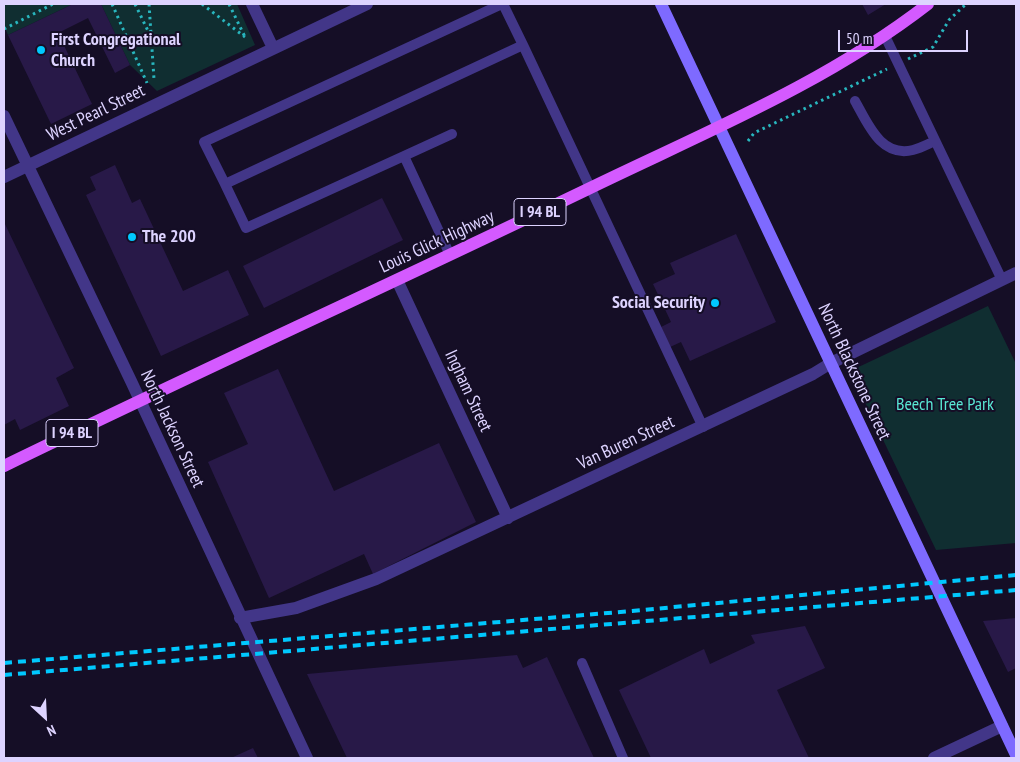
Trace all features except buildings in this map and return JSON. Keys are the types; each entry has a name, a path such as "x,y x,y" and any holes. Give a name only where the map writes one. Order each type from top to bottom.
{"main road":[{"name":"North Blackstone Street","path":"661,4 1016,755"},
{"name":"Louis Glick Highway","path":"4,466 802,86 884,36 928,4"}],"street":[{"path":"252,4 273,48"},
{"name":"West Pearl Street","path":"4,177 367,4"},
{"name":"North Jackson Street","path":"4,116 307,758"},
{"name":"Van Buren Street","path":"240,618 296,608 376,580 702,427 1016,273"},
{"name":"Ingham Street","path":"397,280 508,518"},
{"path":"934,758 1002,726"}],"lane":[{"path":"452,134 246,228 204,142 503,4 702,427"},
{"path":"884,36 1002,280"},
{"path":"225,184 523,45"},
{"path":"855,101 874,136 894,151 913,150 935,140"},
{"path":"404,156 450,255"},
{"path":"582,663 623,758"}],"path":[{"path":"4,29 53,4"},
{"path":"112,4 147,83"},
{"path":"135,4 151,36"},
{"path":"149,4 154,79"},
{"path":"202,4 245,38 229,4"},
{"path":"207,4 209,9"},
{"path":"748,141 754,133 933,47 949,20 966,4"}],"green space":[{"path":"4,4 73,4 8,35 4,26"},
{"path":"101,4 237,4 255,45 157,91 130,65"},
{"name":"Beech Tree Park","path":"988,306 1016,364 1016,543 936,550 850,371"}],"railway":[{"path":"4,663 632,611 1016,575"},
{"path":"4,675 1016,590"}],"place":[{"name":"First Congregational Church","path":"41,50"},
{"name":"The 200","path":"132,237"},
{"name":"Social Security","path":"715,303"}]}
